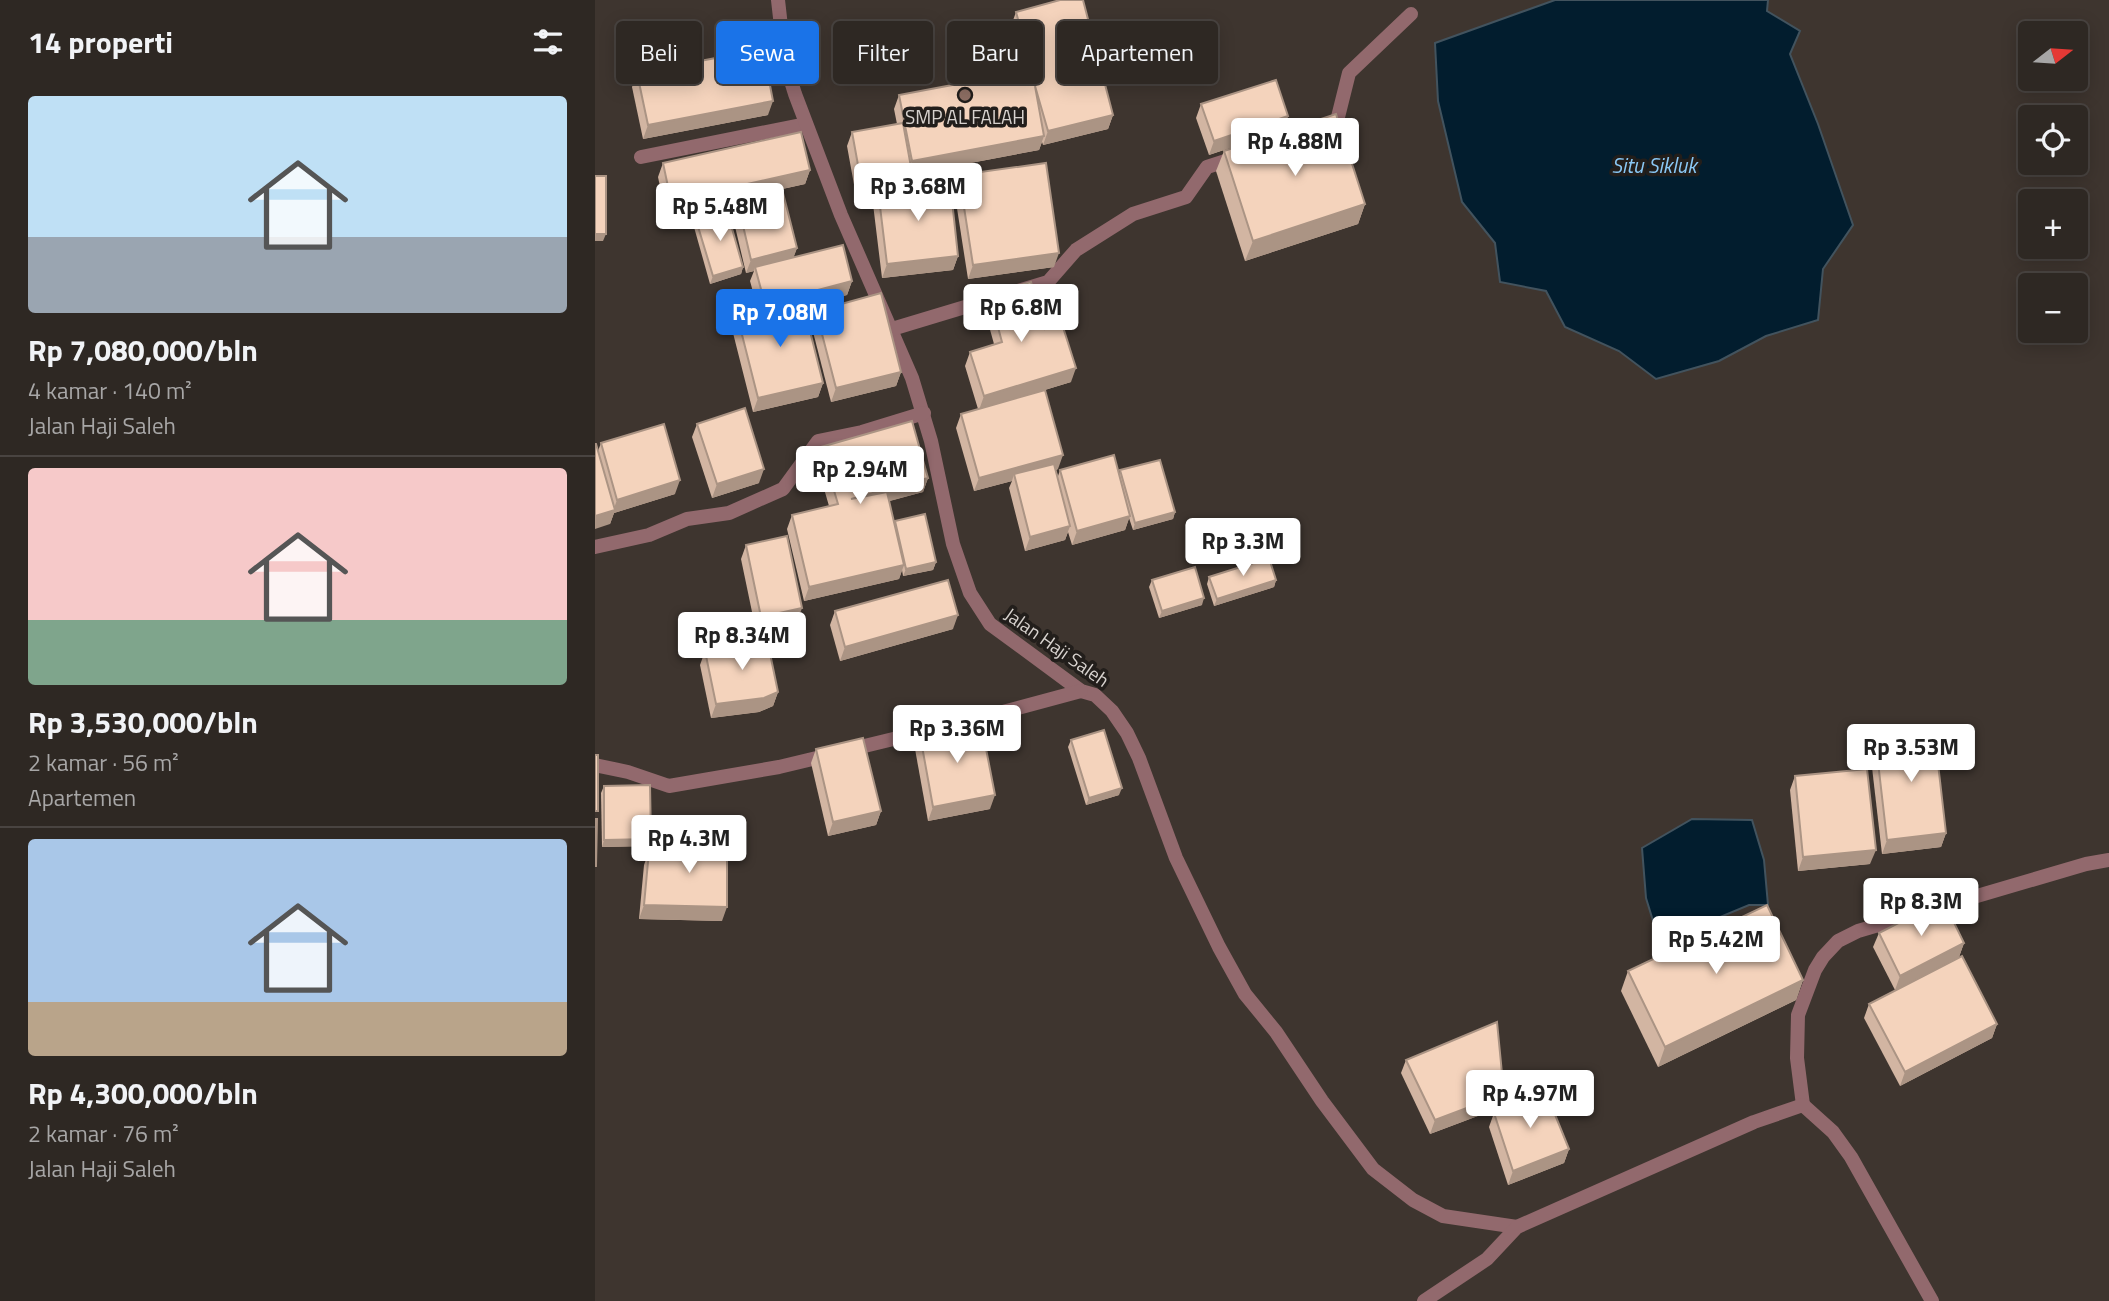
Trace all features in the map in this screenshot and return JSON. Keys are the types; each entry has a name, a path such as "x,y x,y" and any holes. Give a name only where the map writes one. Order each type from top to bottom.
{"street":[{"name":"Jalan Haji Saleh","path":"778,0 785,62 841,215 892,329 924,413 953,544 970,593 990,624 1081,691 1095,695 1127,733 1176,858 1245,994 1276,1032 1322,1101 1373,1169 1413,1200 1443,1216 1517,1227"},
{"path":"1310,133 1336,125 1349,73 1411,14"},
{"path":"641,157 806,124"},
{"path":"892,329 1048,282 1076,250 1099,235 1133,214 1186,197 1207,167 1246,154"},
{"path":"595,547 649,535 687,519 729,513 783,489 818,441 862,432 924,413"},
{"path":"595,765 628,772 669,786 779,767 1081,691"},
{"path":"1932,1301 1851,1157 1833,1132 1803,1105 1797,1058 1798,1015 1815,970 1838,941 1858,931 2086,864 2109,860"},
{"path":"1424,1301 1487,1259 1517,1227 1754,1122 1803,1105"}],"water":[{"name":"Situ Sikluk","path":"1555,0 1768,0 1767,11 1800,31 1790,54 1853,225 1823,269 1818,320 1766,336 1719,361 1656,379 1619,351 1565,327 1546,291 1500,282 1495,243 1462,202 1438,101 1435,43"},
{"path":"1692,819 1752,820 1764,860 1768,905 1749,905 1677,935 1654,924 1646,898 1642,848"}],"building":[{"path":"1060,0 1083,0 1088,21 1057,21 1057,84 1105,84 1113,115 1048,131 1035,86 1044,136 912,161 899,95 958,84 1043,84 1043,21 1018,21 1016,12"},
{"path":"716,58 716,84 770,84 773,101 648,125 639,84 702,84 702,61"},
{"path":"1276,80 1288,116 1214,141 1201,104"},
{"path":"1336,114 1365,204 1253,241 1224,151"},
{"path":"903,123 913,178 862,187 852,132"},
{"path":"801,132 810,170 671,201 663,163"},
{"path":"1046,163 1059,253 973,265 959,175"},
{"path":"595,176 606,176 606,234 595,234"},
{"path":"950,182 958,256 887,264 878,190"},
{"path":"783,193 797,248 751,260 738,204"},
{"path":"727,211 743,267 713,276 696,220"},
{"path":"843,245 852,281 765,304 755,267"},
{"path":"1031,282 1045,329 1062,324 1076,368 984,396 970,352 1002,342 989,294"},
{"path":"881,293 901,372 836,388 816,311"},
{"path":"802,299 823,383 758,398 737,315"},
{"path":"1045,390 1063,455 979,478 961,414"},
{"path":"745,408 764,469 717,484 697,424"},
{"path":"912,421 928,478 851,499 887,492 904,565 809,587 792,515 838,504 821,447"},
{"path":"664,424 680,480 617,500 601,443"},
{"path":"595,444 615,510 595,516"},
{"path":"1114,455 1130,516 1077,531 1060,470"},
{"path":"1160,460 1175,512 1135,523 1120,470"},
{"path":"1054,464 1070,526 1030,537 1014,474"},
{"path":"925,514 936,562 906,569 895,521"},
{"path":"787,536 802,608 761,617 746,545"},
{"path":"1269,558 1276,580 1217,599 1209,577"},
{"path":"1195,567 1204,598 1162,611 1152,580"},
{"path":"948,580 958,615 845,647 835,611"},
{"path":"767,639 778,692 764,698 716,704 705,651"},
{"path":"981,723 995,795 933,807 920,735"},
{"path":"1934,729 1946,833 1887,840 1875,736"},
{"path":"1104,730 1122,788 1089,798 1071,740"},
{"path":"863,738 881,811 833,822 816,749"},
{"path":"595,755 598,755 598,811 595,811"},
{"path":"1867,769 1876,850 1803,857 1795,776"},
{"path":"650,785 651,839 604,840 604,786"},
{"path":"597,819 596,866 595,866"},
{"path":"727,835 727,907 644,905 649,851"},
{"path":"1943,900 1964,943 1900,976 1879,933"},
{"path":"1767,905 1803,980 1665,1047 1628,971"},
{"path":"1962,956 1997,1024 1905,1072 1869,1004"},
{"path":"1497,1022 1504,1094 1435,1120 1406,1060"},
{"path":"1543,1085 1569,1149 1513,1171 1494,1113"}],"place":[{"name":"SMP AL FALAH","path":"965,95"}]}
